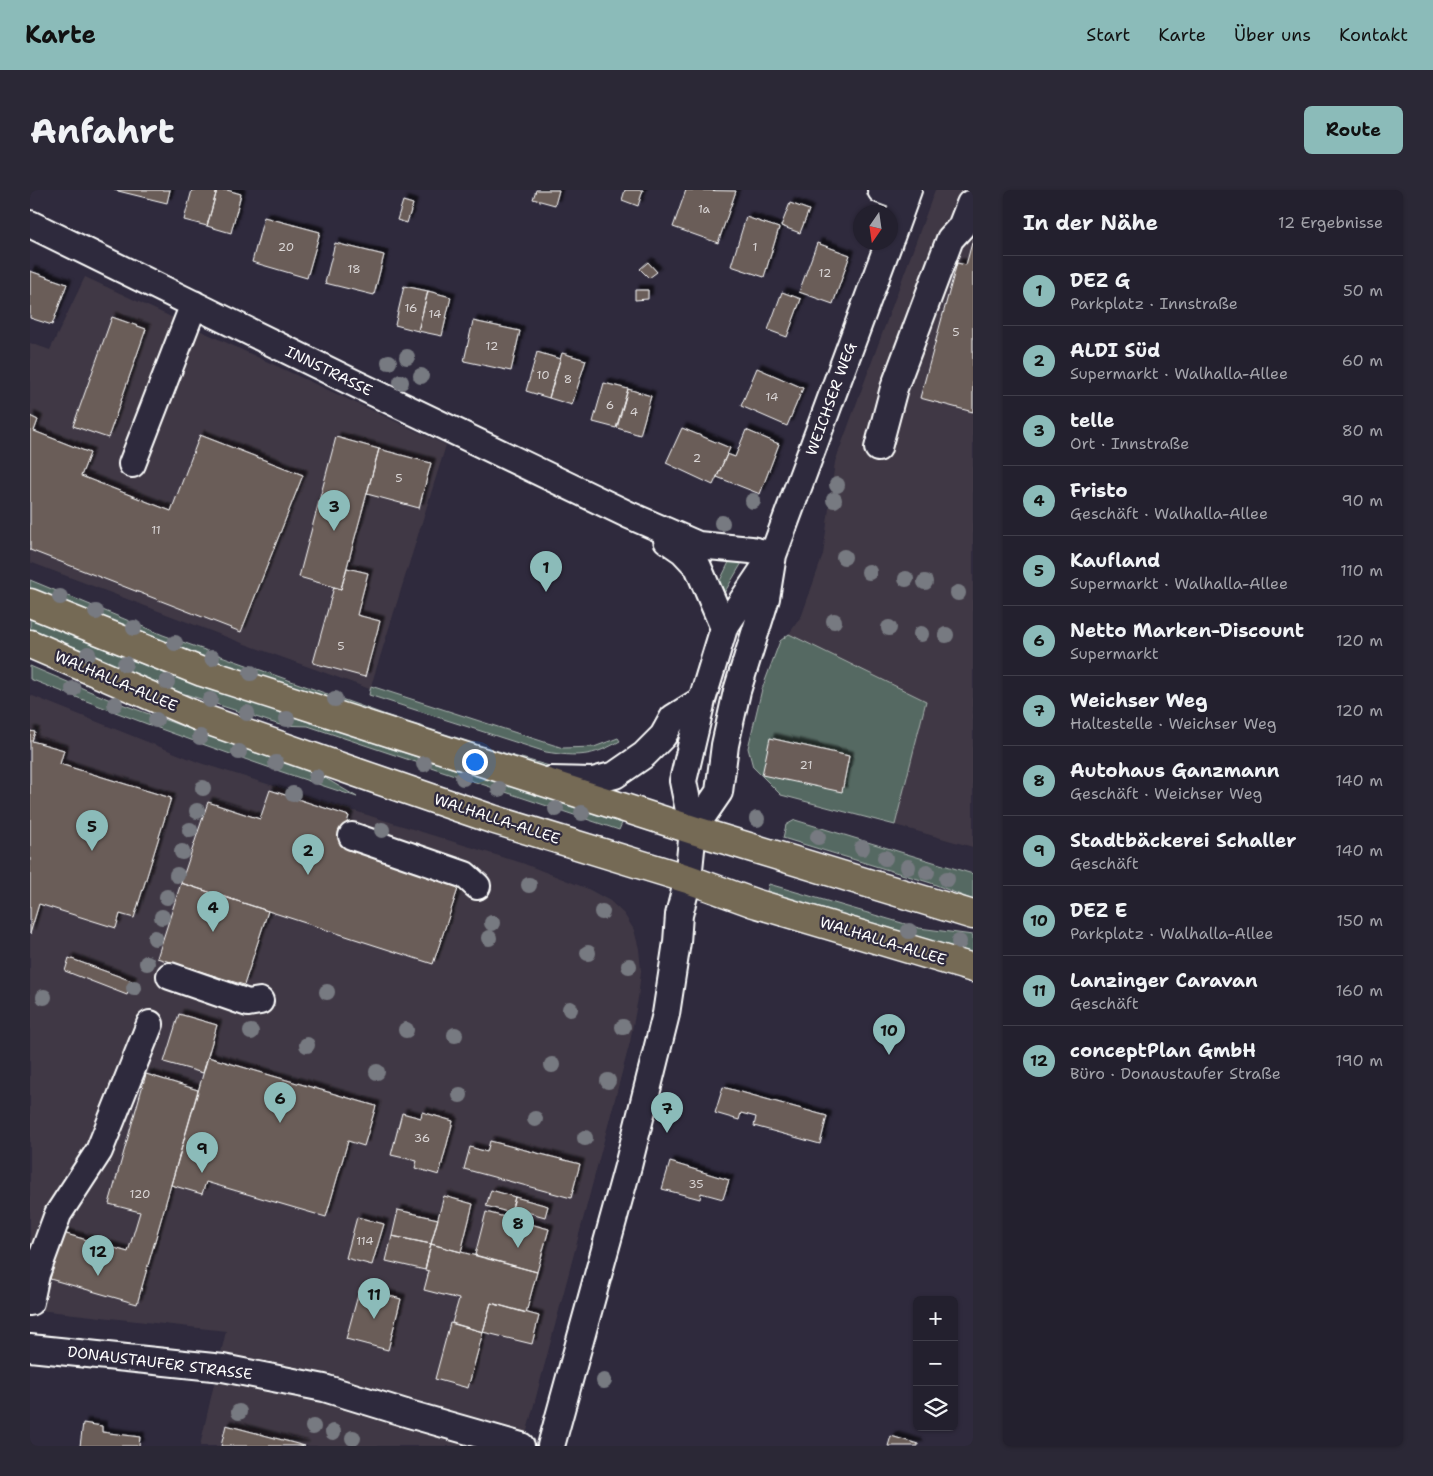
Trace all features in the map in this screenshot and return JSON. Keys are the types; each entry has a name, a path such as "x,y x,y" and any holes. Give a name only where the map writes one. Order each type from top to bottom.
{"main road":[{"path":"30,602 202,672 693,830 973,916"},
{"name":"WALHALLA-ALLEE","path":"30,644 204,719 492,819 688,879 754,902 973,968"}],"street":[{"path":"878,448 894,388 950,239 961,227 970,204"},
{"name":"INNSTRASSE","path":"30,224 629,515 698,545 751,550 773,555"},
{"name":"WEICHSER WEG","path":"693,830 719,792 725,745 733,709 766,598 773,555 885,250"},
{"path":"132,464 194,304"},
{"name":"INNSTRASSE","path":"629,515 683,551 698,567 724,628"},
{"name":"WEICHSER WEG","path":"551,1446 630,1158 664,1023 677,942 679,916 688,879 693,830 683,781 702,700 724,628 773,555"},
{"path":"539,779 594,781 615,775 644,755 663,736 673,718 702,700"},
{"path":"352,836 465,875 477,886"},
{"path":"170,976 248,1003 260,1001"},
{"path":"30,1302 36,1274 58,1214 99,1152 150,1024"},
{"name":"DONAUSTAUFER STRASSE","path":"30,1348 223,1368 315,1386 521,1446"}],"shaded area":[{"path":"935,190 973,190 973,847 895,825 926,701 789,634 802,615 823,555 835,462"},
{"path":"85,277 446,445 370,689 245,644 30,562 30,343 50,350"},
{"path":"30,695 200,763 522,863 588,889 610,901 624,914 634,930 639,949 641,971 630,1042 523,1446 200,1446 226,1331 30,1309"}],"green space":[{"path":"746,556 720,600 715,591 731,558"},
{"path":"30,580 163,635 386,715 514,756 553,767 593,768 619,758 622,764 563,778 199,658 30,591"},
{"path":"30,619 167,674 308,722 622,823 619,830 308,726 280,725 115,671 30,636"},
{"path":"789,634 926,701 895,825 781,795 753,767 748,748 762,689 780,641"},
{"path":"30,666 108,699 253,752 315,772 357,797 193,741 30,679"},
{"path":"371,686 563,748 594,747 618,738 620,741 592,753 567,755 546,752 369,695"},
{"path":"795,820 973,874 973,900 931,883 783,838 786,825"},
{"path":"769,884 919,928 973,935 973,953 767,891"}],"building":[{"path":"114,190 170,190 167,203"},
{"path":"192,190 217,190 207,226 184,220"},
{"path":"217,190 227,190 241,194 231,233 207,226"},
{"path":"536,190 559,190 555,205 533,199"},
{"path":"625,190 643,190 638,206 622,200"},
{"path":"686,190 736,191 718,243 673,227"},
{"path":"403,201 413,204 407,223 397,220"},
{"path":"790,203 809,210 800,233 781,226"},
{"path":"264,217 320,232 307,278 252,262"},
{"path":"746,217 779,228 764,277 731,266"},
{"path":"973,239 973,412 920,398 957,263 966,265"},
{"path":"335,243 384,255 374,295 325,283"},
{"path":"817,243 850,255 833,304 799,292"},
{"path":"648,262 657,272 649,278 640,269"},
{"path":"30,271 67,284 52,325 30,318"},
{"path":"404,286 428,291 418,331 395,325"},
{"path":"635,290 648,290 648,299 635,300"},
{"path":"428,291 451,297 442,336 418,331"},
{"path":"782,292 801,299 787,337 768,330"},
{"path":"112,317 146,329 108,438 73,426"},
{"path":"473,321 520,331 511,371 464,361"},
{"path":"537,352 560,359 549,398 526,391"},
{"path":"562,353 586,360 572,405 549,398"},
{"path":"757,368 803,388 787,426 741,406"},
{"path":"604,383 628,389 616,428 593,422"},
{"path":"628,389 651,396 640,435 617,428"},
{"path":"30,416 38,420 34,431 90,453 81,476 171,511 200,435 303,475 241,632 30,550"},
{"path":"682,428 730,448 713,485 666,463"},
{"path":"746,430 779,444 760,494 717,477 727,454 735,457"},
{"path":"336,437 379,449 341,589 299,577"},
{"path":"379,449 431,463 419,508 367,494"},
{"path":"347,568 368,573 357,615 380,621 365,677 313,663 334,587 341,589"},
{"path":"30,731 35,732 32,741 64,750 60,764 171,798 134,918 120,914 116,928 39,904 30,934"},
{"path":"770,738 849,756 842,792 762,775"},
{"path":"270,790 349,816 340,845 460,883 433,964 181,883 208,802 260,819"},
{"path":"181,883 268,911 244,985 157,958"},
{"path":"69,958 132,981 127,995 65,971"},
{"path":"179,1014 217,1025 203,1073 164,1062"},
{"path":"208,1057 376,1106 364,1146 348,1141 326,1217 206,1182 202,1194 171,1185"},
{"path":"146,1074 198,1090 137,1304 50,1279 63,1233 128,1252 140,1212 109,1204"},
{"path":"723,1087 827,1116 820,1144 754,1126 756,1117 741,1113 739,1120 715,1113"},
{"path":"422,1112 453,1121 439,1175 415,1168 417,1161 391,1155 402,1113 421,1118"},
{"path":"490,1141 580,1164 571,1198 464,1169 470,1147 487,1152"},
{"path":"670,1162 729,1180 723,1199 701,1193 700,1199 662,1189"},
{"path":"491,1190 515,1197 511,1213 486,1206"},
{"path":"444,1196 473,1204 461,1252 431,1244"},
{"path":"515,1197 548,1206 545,1217 512,1208"},
{"path":"398,1210 438,1219 431,1244 392,1236"},
{"path":"486,1212 549,1229 537,1272 475,1255"},
{"path":"357,1217 384,1224 372,1265 346,1258"},
{"path":"392,1236 431,1244 425,1270 386,1261"},
{"path":"431,1244 537,1272 526,1313 491,1303 483,1332 452,1323 459,1299 424,1290 429,1271 425,1270"},
{"path":"360,1288 401,1299 388,1350 346,1339"},
{"path":"491,1303 539,1316 532,1344 483,1332"},
{"path":"450,1323 483,1332 468,1388 435,1379"},
{"path":"83,1423 102,1426 102,1432 140,1437 139,1446 80,1446"},
{"path":"226,1425 305,1446 221,1446"},
{"path":"891,1436 918,1444 918,1446 888,1446"}],"place":[{"name":"telle","path":"334,531"},
{"name":"DEZ G","path":"546,592"},
{"name":"Kaufland","path":"92,851"},
{"name":"ALDI Süd","path":"308,875"},
{"name":"Fristo","path":"213,932"},
{"name":"DEZ E","path":"889,1055"},
{"name":"Netto Marken-Discount","path":"280,1123"},
{"name":"Weichser Weg","path":"667,1133"},
{"name":"Stadtbäckerei Schaller","path":"202,1173"},
{"name":"Autohaus Ganzmann","path":"518,1248"},
{"name":"conceptPlan GmbH","path":"98,1276"},
{"name":"Lanzinger Caravan","path":"374,1319"}]}
